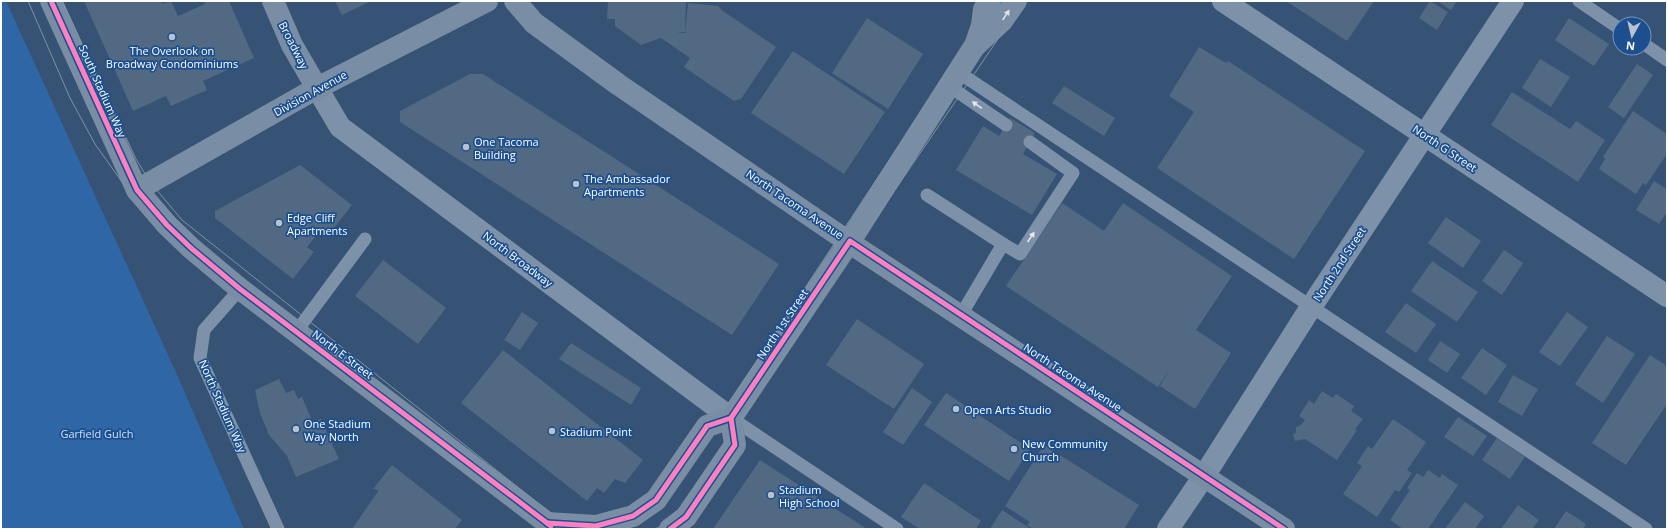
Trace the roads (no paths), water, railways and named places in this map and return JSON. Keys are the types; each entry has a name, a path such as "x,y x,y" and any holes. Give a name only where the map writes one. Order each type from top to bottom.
{"street":[{"name":"South Stadium Way","path":"51,1 136,190"},
{"name":"Broadway","path":"273,1 292,45 317,88"},
{"name":"Division Avenue","path":"136,190 317,88 487,1"},
{"name":"North Tacoma Avenue","path":"515,1 534,23 562,45 850,241 1284,529"},
{"name":"North 1st Street","path":"731,418 850,241 974,47 982,25 984,9 990,1"},
{"name":"North 1st Street","path":"974,47 1002,21 1016,1"},
{"name":"North G Street","path":"1222,1 1667,296"},
{"name":"North 2nd Street","path":"1168,529 1204,476 1311,306 1513,1"},
{"name":"North Broadway","path":"317,88 340,127 731,418"},
{"name":"North E Street","path":"136,190 166,225 240,289 551,526 596,526 633,516 656,500 707,426 731,418"},
{"path":"670,529 686,517 735,445 731,418"}],"lane":[{"path":"1579,1 1612,23"},
{"path":"1652,50 1667,60"},
{"path":"953,79 1006,125"},
{"path":"953,79 1311,306 1646,529"},
{"path":"927,195 1020,254 1073,173 1030,142"},
{"path":"296,332 365,239"},
{"path":"961,315 1003,244"},
{"name":"North Stadium Way","path":"240,289 204,330 200,358 278,529"},
{"path":"731,418 897,529"}],"tram line":[{"path":"28,1 70,98 95,144 122,182 151,216 272,321 532,520 550,529"},
{"path":"62,1 136,159 150,182 182,220 549,512 576,525 590,528 623,524 647,511 671,491 967,43 999,1"},
{"path":"655,529 666,523 687,501 856,247 1024,1"}],"place":[{"name":"The Overlook on Broadway Condominiums","path":"172,37"},
{"name":"One Tacoma Building","path":"466,147"},
{"name":"The Ambassador Apartments","path":"576,184"},
{"name":"Edge Cliff Apartments","path":"279,223"},
{"name":"Open Arts Studio","path":"956,409"},
{"name":"One Stadium Way North","path":"296,429"},
{"name":"Stadium Point","path":"552,431"},
{"name":"New Community Church","path":"1014,449"},
{"name":"Stadium High School","path":"771,495"}],"park label":[{"name":"Garfield Gulch","path":"97,433"}]}
